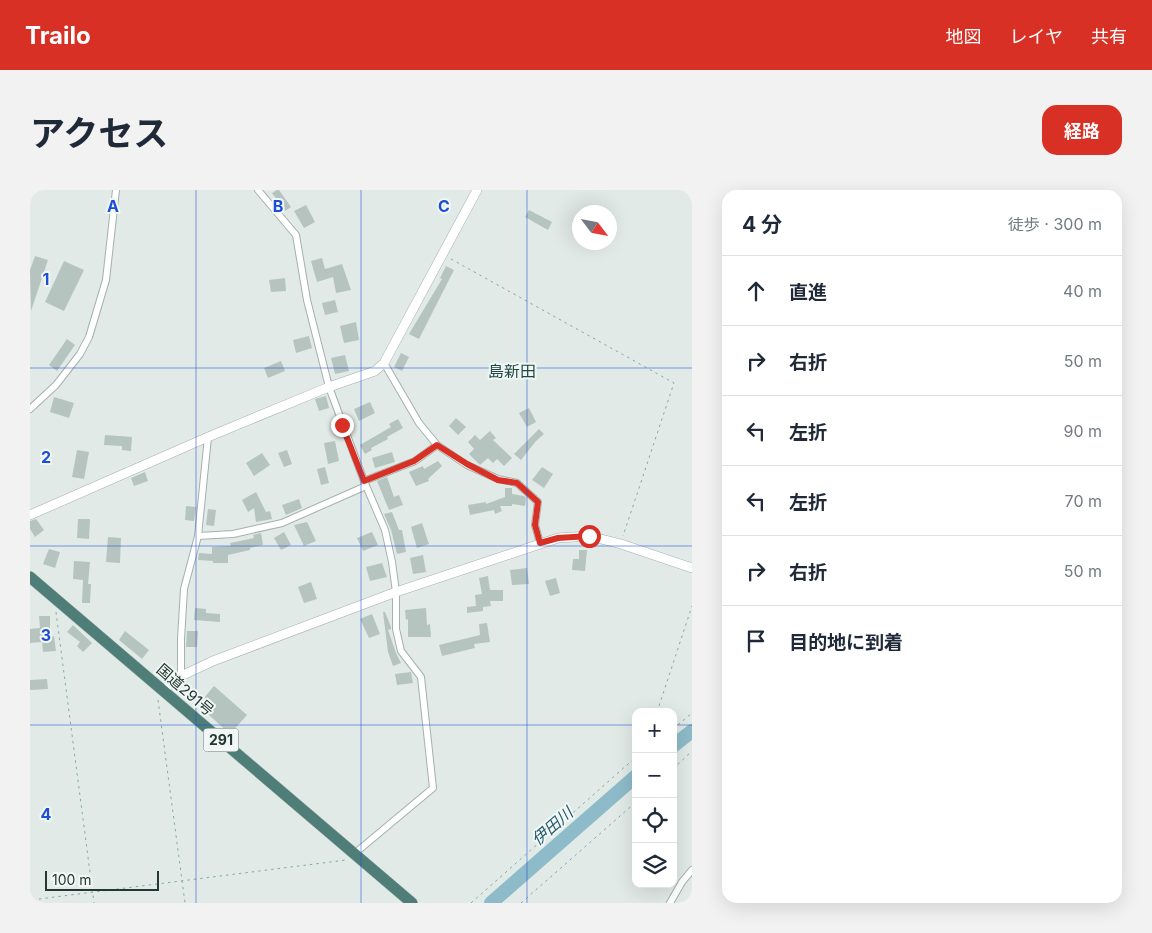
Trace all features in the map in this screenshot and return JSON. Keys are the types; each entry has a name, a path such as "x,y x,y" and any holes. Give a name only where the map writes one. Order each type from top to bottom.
{"highway":[{"name":"国道291号","path":"30,577 412,903"}],"street":[{"path":"30,409 56,385 80,354 89,337 106,280 116,190"},
{"path":"258,190 296,235 307,300 329,387 365,484 385,530 392,562 396,592 396,629 401,650 421,677 433,788 357,857"},
{"path":"30,515 208,437 329,387 374,371 384,362 477,190"},
{"path":"384,362 419,422 437,445 467,464 498,480 517,483 527,490 538,502 535,525 540,543"},
{"path":"181,676 184,589 198,536 208,437"},
{"path":"198,536 233,534 282,523 414,461 437,445"},
{"path":"164,691 169,684 181,676 213,662 396,592 558,538 589,536 620,544 692,568"},
{"path":"670,903 682,882 692,870"}],"path":[{"path":"442,255 674,384 620,544"},
{"path":"59,602 56,609 94,903"},
{"path":"658,708 692,606"},
{"path":"164,691 158,699 185,903"},
{"path":"677,726 692,713"},
{"path":"677,765 692,751"},
{"path":"471,903 632,761"},
{"path":"521,903 632,806"},
{"path":"39,899 357,857"}],"building":[{"path":"279,190 291,207 285,211 272,193"},
{"path":"306,205 315,222 304,228 294,211"},
{"path":"529,210 552,222 548,230 525,217"},
{"path":"35,256 48,260 31,311 30,270"},
{"path":"322,258 325,269 342,264 351,290 336,293 333,277 317,282 311,261"},
{"path":"64,261 84,270 64,311 45,302"},
{"path":"446,266 454,270 419,339 409,334 442,279 440,278"},
{"path":"285,278 286,291 271,292 269,280"},
{"path":"335,300 338,312 325,315 322,303"},
{"path":"356,322 359,340 344,343 340,326"},
{"path":"309,336 312,348 296,353 293,340"},
{"path":"67,339 75,345 57,371 49,365"},
{"path":"401,353 409,357 402,371 394,367"},
{"path":"345,355 349,371 335,374 331,358"},
{"path":"281,361 285,371 268,378 264,368"},
{"path":"326,396 329,408 319,411 315,399"},
{"path":"54,397 74,403 69,418 50,412"},
{"path":"370,402 375,413 359,421 354,409"},
{"path":"529,408 536,422 527,427 519,413"},
{"path":"456,418 466,427 458,435 449,426"},
{"path":"398,419 403,428 387,437 388,439 371,448 372,450 365,454 360,445 391,427 389,424"},
{"path":"539,429 544,434 521,460 514,454"},
{"path":"490,431 496,438 493,440 512,458 504,466 497,459 493,463 488,458 480,465 469,454 474,449 468,442 475,435 480,440"},
{"path":"105,435 132,437 131,451 122,450 122,446 104,445"},
{"path":"335,441 339,461 328,464 324,443"},
{"path":"77,450 89,452 84,479 72,477"},
{"path":"287,450 292,464 284,467 278,453"},
{"path":"392,452 395,462 375,468 372,458"},
{"path":"262,453 270,465 254,476 246,463"},
{"path":"438,461 442,466 428,479 429,481 416,486 409,472 423,466 424,469"},
{"path":"325,467 329,483 321,485 317,469"},
{"path":"542,467 553,474 544,488 532,480"},
{"path":"145,472 148,481 134,486 131,478"},
{"path":"387,477 394,497 399,495 403,505 389,510 377,481"},
{"path":"505,488 512,488 512,494 524,496 526,498 525,506 512,504 512,506 500,506 502,511 495,514 494,510 470,515 468,505 486,502 486,504 505,497"},
{"path":"256,492 266,512 270,511 272,519 256,522 254,508 248,512 242,500"},
{"path":"299,499 302,508 286,515 282,505"},
{"path":"186,506 196,507 194,521 185,520"},
{"path":"208,509 216,510 214,526 206,525"},
{"path":"392,512 399,530 402,530 406,552 397,554 391,530 384,514"},
{"path":"36,519 44,530 35,537 30,529 30,521"},
{"path":"78,519 90,519 89,539 77,538"},
{"path":"307,522 316,541 304,546 294,525"},
{"path":"422,523 429,544 417,548 411,527"},
{"path":"284,532 291,545 281,550 274,538"},
{"path":"372,532 378,545 363,551 357,538"},
{"path":"261,533 263,545 228,555 228,563 198,560 199,553 212,554 212,547 231,546 230,543 254,538 253,535"},
{"path":"108,537 121,538 120,563 106,562"},
{"path":"49,549 60,552 55,568 43,564"},
{"path":"579,550 587,550 585,571 572,570 573,559 579,559"},
{"path":"423,555 426,572 413,574 410,558"},
{"path":"74,561 90,562 88,584 91,584 90,603 82,603 83,580 73,579"},
{"path":"382,563 387,577 370,581 366,567"},
{"path":"527,568 529,584 512,585 510,570"},
{"path":"488,576 490,590 503,590 503,601 490,601 491,606 483,607 483,611 467,613 467,607 476,606 475,595 482,594 479,578"},
{"path":"556,578 560,593 550,596 545,581"},
{"path":"311,582 317,599 304,603 298,587"},
{"path":"195,608 206,609 206,613 220,614 220,622 194,620"},
{"path":"426,608 427,625 430,624 431,637 408,637 408,619 406,620 405,610"},
{"path":"383,612 385,612 391,627 388,630 401,663 393,666 388,652"},
{"path":"372,614 380,634 369,638 360,619"},
{"path":"39,616 50,616 50,637 54,636 56,651 43,652 42,642 30,643 30,629 40,628"},
{"path":"487,623 490,642 474,644 475,648 442,656 439,645 480,635 479,624"},
{"path":"73,625 92,643 83,652 77,646 80,642 67,632"},
{"path":"125,631 149,650 142,659 119,640"},
{"path":"187,631 198,631 197,647 186,647"},
{"path":"411,672 413,683 397,685 395,674"},
{"path":"47,679 48,689 30,690 30,680"},
{"path":"214,686 247,715 230,734 198,705"}],"waterway":[{"name":"伊田川","path":"677,743 692,731"},
{"name":"伊田川","path":"491,903 632,780"}],"district":[{"name":"島新田","path":"512,371"}],"route":[{"path":"342,425 364,481 414,461 437,445 467,464 498,480 517,483 527,490 538,502 535,525 540,543 558,538 589,536"}]}
